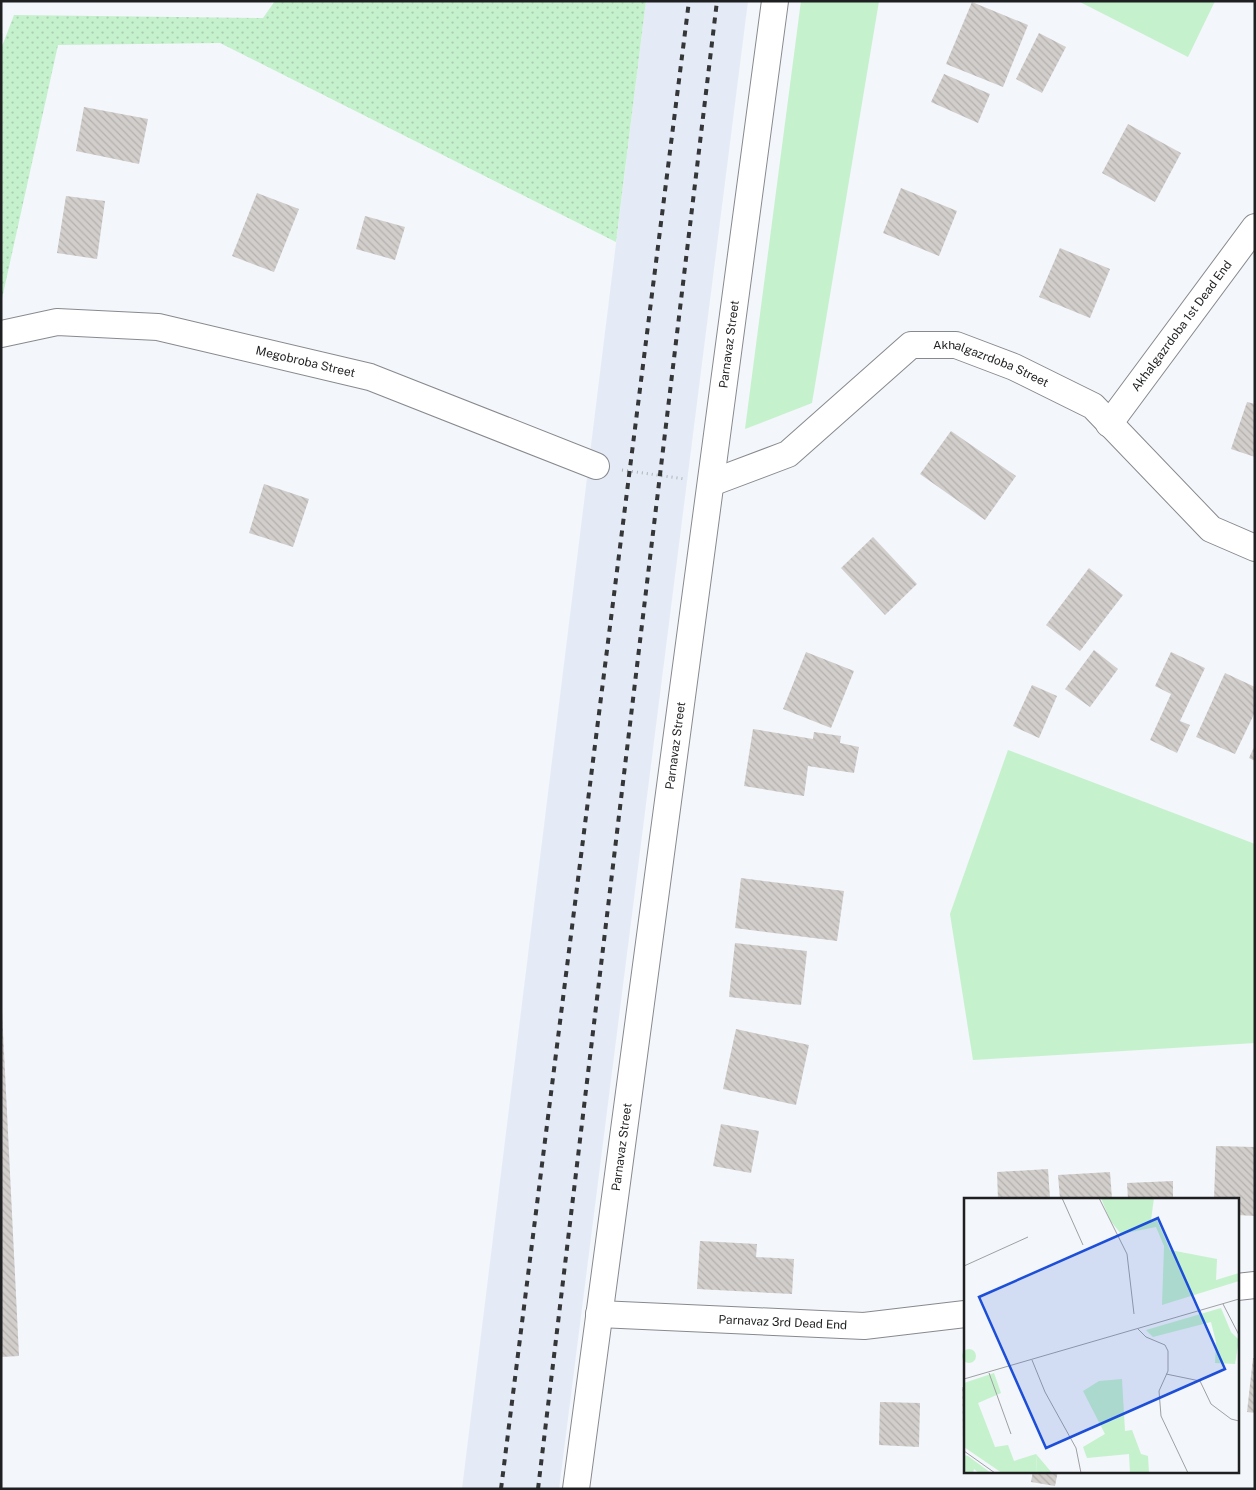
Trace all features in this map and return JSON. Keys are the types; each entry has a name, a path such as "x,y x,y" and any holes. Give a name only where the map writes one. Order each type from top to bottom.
{"street":[{"name":"Parnavaz Street","path":"576,1489 775,1"},
{"name":"Akhalgazrdoba 1st Dead End","path":"1109,424 1255,227"},
{"name":"Megobroba Street","path":"1,334 57,322 158,327 370,377 596,466"},
{"name":"Akhalgazrdoba Street","path":"711,484 788,454 911,345 956,345 1014,367 1093,406 1211,530 1255,548"},
{"path":"1238,1287 1255,1285"},
{"name":"Parnavaz 3rd Dead End","path":"599,1314 864,1326 964,1314"}],"path":[{"path":"596,466 711,484"}],"shaded area":[{"path":"646,1 748,1 559,1489 462,1489"}],"green space":[{"path":"275,1 646,1 616,242 220,43 58,45 1,303 1,49 14,15 263,18"},
{"path":"801,1 879,1 812,403 745,429"},
{"path":"1078,1 1215,1 1188,57"},
{"path":"1008,750 1255,844 1255,1043 973,1060 950,914"}],"building":[{"path":"972,2 1028,25 1003,87 946,64"},
{"path":"1039,33 1066,47 1042,93 1016,79"},
{"path":"944,74 990,94 978,123 931,102"},
{"path":"84,107 148,119 139,164 76,151"},
{"path":"1128,124 1181,153 1155,202 1102,173"},
{"path":"901,188 957,211 939,256 883,233"},
{"path":"257,193 299,209 274,272 232,256"},
{"path":"66,196 105,201 97,259 57,253"},
{"path":"365,216 405,227 395,260 356,249"},
{"path":"1060,248 1110,269 1090,318 1039,297"},
{"path":"1247,402 1255,404 1255,457 1231,449"},
{"path":"951,431 1016,476 985,520 920,474"},
{"path":"264,484 309,499 293,547 249,533"},
{"path":"873,537 917,584 885,615 841,568"},
{"path":"1089,568 1123,595 1080,651 1046,625"},
{"path":"1094,650 1118,669 1090,707 1065,689"},
{"path":"806,652 854,671 831,728 783,709"},
{"path":"1171,652 1205,668 1180,721 1190,725 1177,753 1150,740 1171,694 1155,686"},
{"path":"1225,673 1255,687 1255,712 1235,754 1196,737"},
{"path":"1032,685 1057,696 1039,738 1013,726"},
{"path":"753,729 813,739 814,732 841,736 840,743 859,747 854,773 808,766 804,796 744,786"},
{"path":"1255,745 1255,761 1249,758"},
{"path":"741,878 844,891 837,941 735,928"},
{"path":"735,943 807,951 801,1005 729,997"},
{"path":"1,991 19,1356 1,1357"},
{"path":"736,1029 809,1045 796,1105 723,1089"},
{"path":"721,1124 759,1131 751,1173 713,1166"},
{"path":"1216,1146 1255,1147 1255,1216 1238,1215 1238,1198 1214,1198"},
{"path":"1048,1169 1050,1198 998,1198 997,1172"},
{"path":"1110,1172 1112,1198 1060,1198 1058,1175"},
{"path":"1173,1181 1173,1198 1128,1198 1127,1183"},
{"path":"700,1241 757,1244 756,1257 794,1259 792,1294 697,1289"},
{"path":"1253,1358 1255,1358 1255,1413 1247,1412"},
{"path":"962,1387 964,1387 964,1443"},
{"path":"880,1402 920,1403 919,1447 879,1445"},
{"path":"1033,1472 1058,1472 1055,1486 1031,1482"}],"railway":[{"path":"501,1489 689,1"},
{"path":"538,1489 717,1"}]}
